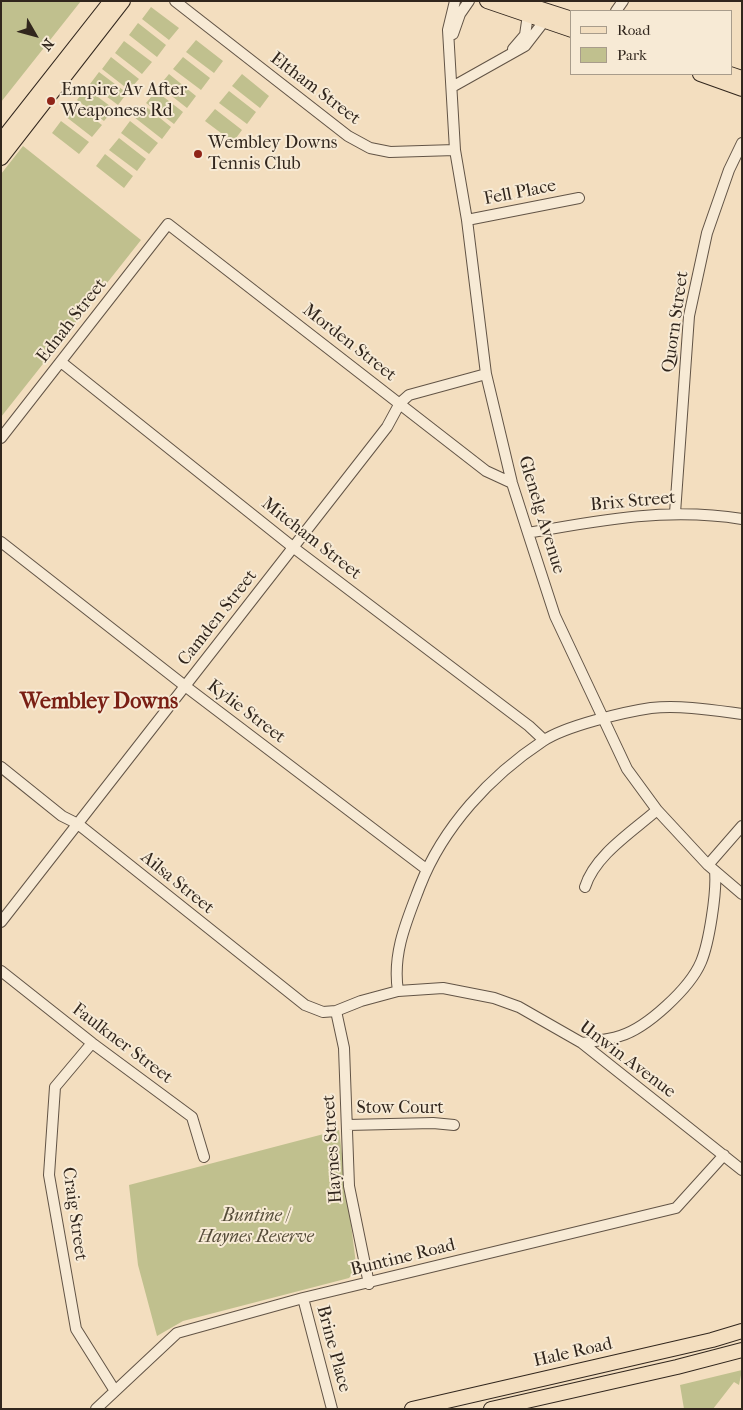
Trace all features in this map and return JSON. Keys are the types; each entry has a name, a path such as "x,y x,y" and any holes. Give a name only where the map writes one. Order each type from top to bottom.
{"main road":[{"path":"1,141 111,1"},
{"path":"1,158 124,1"},
{"path":"487,1 544,16 570,29"},
{"path":"516,1 528,11"},
{"path":"544,16 570,19"},
{"path":"703,75 742,89"},
{"name":"Hale Road","path":"412,1409 712,1340 742,1331"},
{"name":"Hale Road","path":"491,1409 678,1368 742,1350"}],"street":[{"name":"Eltham Street","path":"175,1 348,136 370,148 390,152 456,150"},
{"name":"Glenelg Avenue","path":"455,1 448,30 456,150 467,220 486,374 512,483 528,533 555,616 627,769 657,810 712,868 742,894"},
{"name":"Glenelg Avenue","path":"450,45 460,14 469,1"},
{"path":"508,55 525,35 528,11"},
{"path":"452,87 531,40 544,16"},
{"name":"Quorn Street","path":"675,513 689,316 707,233 729,170 742,144"},
{"name":"Fell Place","path":"467,220 579,198"},
{"name":"Ednah Street","path":"1,438 168,224"},
{"name":"Morden Street","path":"168,224 400,403 486,472 512,483"},
{"name":"Mitcham Street","path":"61,362 294,548 529,726 544,740"},
{"path":"400,403 409,395 486,374"},
{"name":"Camden Street","path":"1,922 294,548 387,427 400,403"},
{"name":"Brix Street","path":"528,533 612,518 675,513 742,520"},
{"name":"Kylie Street","path":"1,542 185,686 426,869"},
{"path":"398,991 396,978 399,944 404,924 426,869 435,851 463,811 498,777 544,740 569,729 652,708 697,708 742,714"},
{"name":"Ailsa Street","path":"1,767 62,816 78,824 305,1005 323,1012 336,1011"},
{"path":"585,887 590,874 602,860 657,810"},
{"path":"582,1043 621,1036 653,1020 678,994 701,963 716,886 712,868 742,826"},
{"name":"Faulkner Street","path":"1,970 92,1044 192,1117 204,1157"},
{"name":"Unwin Avenue","path":"336,1011 398,991 444,988 494,998 519,1007 582,1043 742,1170"},
{"name":"Haynes Street","path":"336,1011 344,1048 349,1186 369,1284"},
{"name":"Craig Street","path":"92,1044 55,1087 49,1175 76,1329 115,1391"},
{"name":"Stow Court","path":"347,1125 433,1123 454,1125"},
{"name":"Buntine Road","path":"96,1409 177,1333 303,1298 369,1284 676,1208 724,1155"},
{"name":"Brine Place","path":"303,1298 332,1409"}],"green space":[{"path":"1,1 81,1 1,102"},
{"path":"151,7 179,28 169,40 142,19"},
{"path":"138,23 166,45 157,57 129,35"},
{"path":"196,40 223,61 214,73 186,52"},
{"path":"124,41 152,62 142,74 115,53"},
{"path":"111,57 139,79 129,90 102,69"},
{"path":"183,57 210,78 201,90 173,69"},
{"path":"99,72 127,93 118,105 90,84"},
{"path":"169,74 196,96 187,108 159,86"},
{"path":"242,74 269,96 260,108 232,86"},
{"path":"86,88 114,109 104,121 77,100"},
{"path":"156,91 183,112 174,124 146,103"},
{"path":"229,91 256,112 247,124 219,103"},
{"path":"74,104 102,125 92,137 65,116"},
{"path":"144,105 171,127 162,139 134,117"},
{"path":"215,109 242,130 233,142 205,121"},
{"path":"61,121 89,142 79,154 52,133"},
{"path":"130,121 158,143 149,154 121,133"},
{"path":"119,138 146,159 137,171 109,150"},
{"path":"23,146 141,240 1,417 1,174"},
{"path":"105,154 133,176 124,188 96,166"},
{"name":"Buntine / Haynes Reserve","path":"339,1130 356,1264 354,1272 349,1278 183,1321 157,1336 138,1265 129,1185"},
{"path":"742,1370 739,1385 734,1382 713,1409 684,1409 680,1385"}],"place":[{"name":"Empire Av After Weaponess Rd","path":"51,101"},
{"name":"Wembley Downs Tennis Club","path":"198,154"}],"district":[{"name":"Wembley Downs","path":"99,703"}]}
